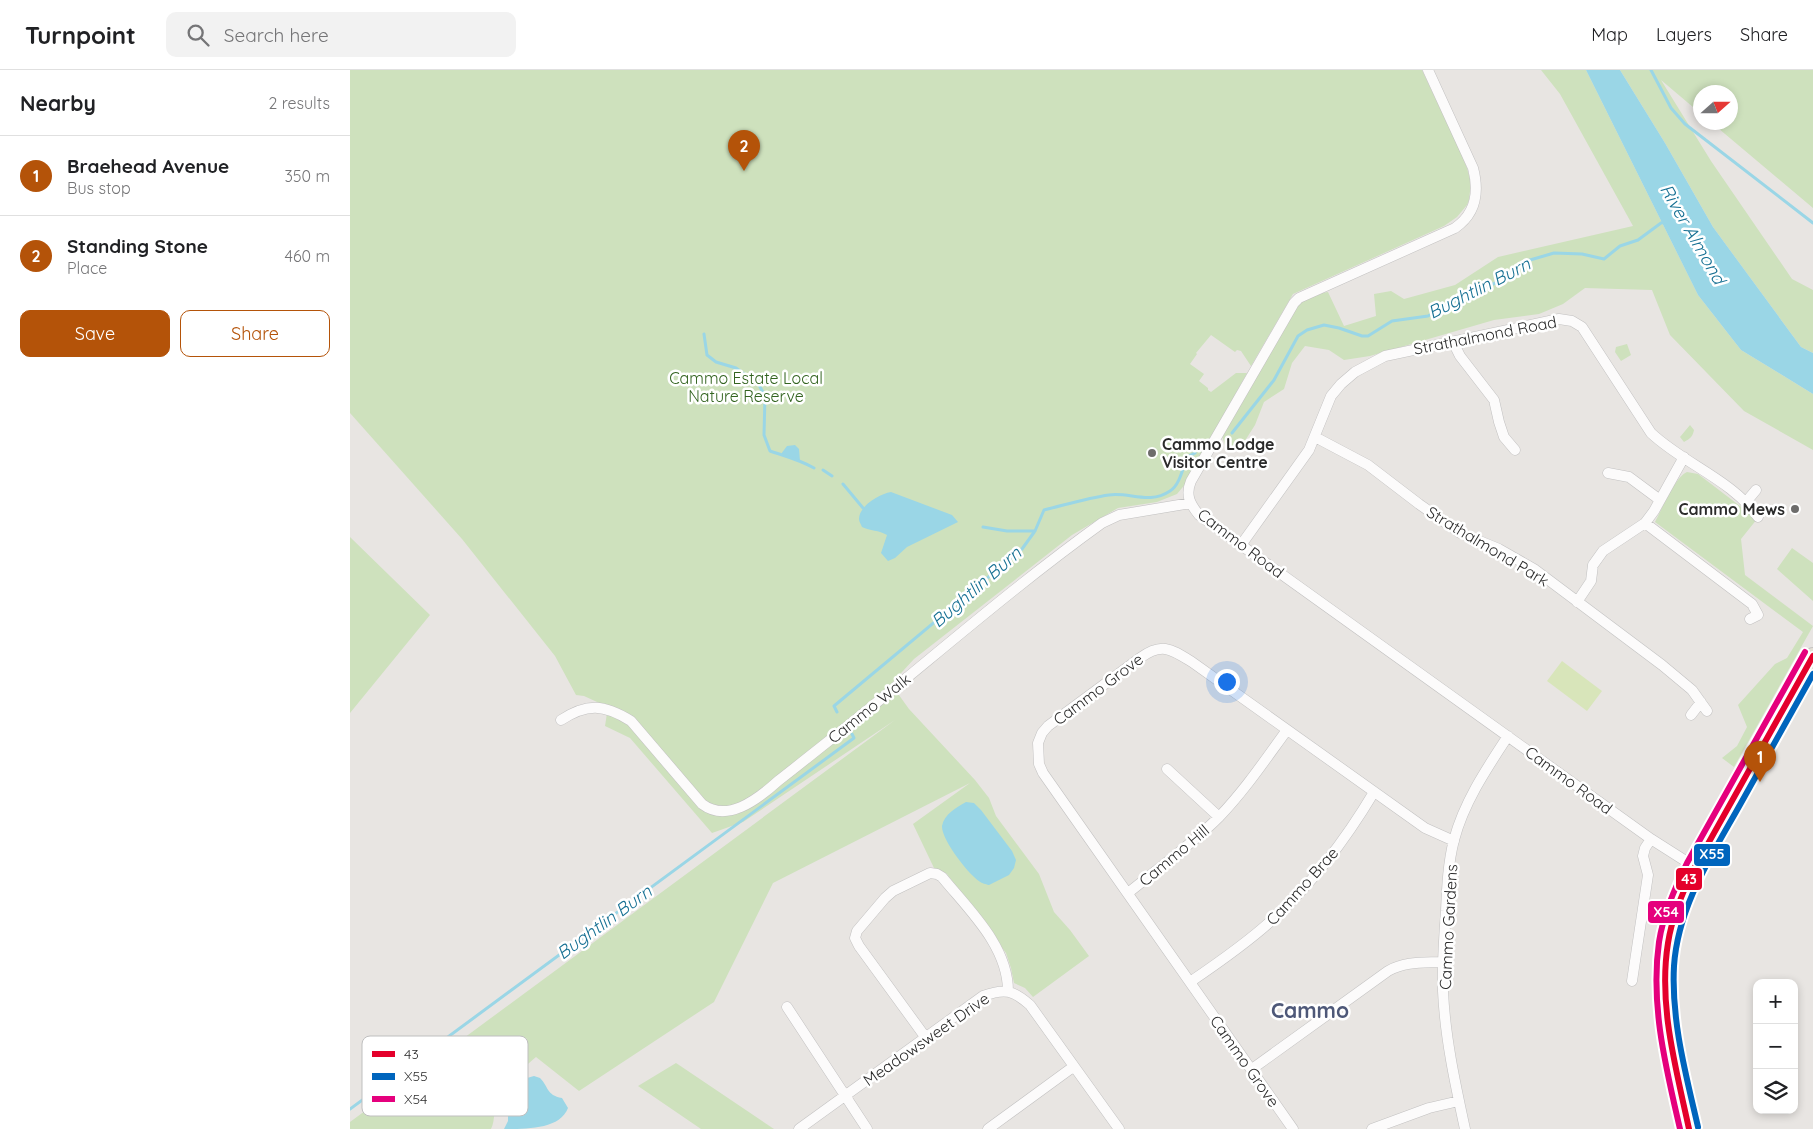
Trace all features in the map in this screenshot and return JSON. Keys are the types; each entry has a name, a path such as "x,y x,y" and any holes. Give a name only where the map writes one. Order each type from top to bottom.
{"main road":[{"path":"1689,1129 1671,1040 1666,997 1666,967 1672,924 1683,890 1695,866 1813,656"}],"street":[{"name":"Cammo Road","path":"1428,70 1473,168 1476,199 1472,211 1464,222 1455,228 1299,298 1294,303 1191,481 1188,487 1188,498 1199,515 1651,839 1695,866"},
{"name":"Strathalmond Road","path":"1241,545 1309,450 1331,396 1355,372 1385,356 1559,319 1572,321 1582,327 1592,339 1651,433 1746,502 1758,517"},
{"path":"1453,342 1460,356 1494,400 1504,437 1515,450"},
{"name":"Strathalmond Park","path":"1315,436 1368,465 1419,504 1460,532 1499,549 1534,569 1662,665 1692,690 1704,707 1691,715"},
{"path":"1577,602 1591,581 1593,565 1603,551 1645,523 1684,457"},
{"path":"1608,473 1629,477 1660,500"},
{"path":"1746,502 1756,490"},
{"name":"Cammo Walk","path":"561,720 574,711 583,708 606,710 619,714 631,721 702,804 714,811 721,812 740,808 794,770 967,628 1102,523 1119,515 1191,503"},
{"path":"1645,523 1752,604 1758,616 1750,619"},
{"name":"Cammo Grove","path":"1293,1129 1043,773 1039,764 1038,743 1042,733 1048,726 1150,650 1164,648 1175,651 1192,662 1425,828 1454,841"},
{"name":"Cammo Hill","path":"1128,893 1194,841 1219,817 1264,762 1287,730"},
{"name":"Cammo Gardens","path":"1465,1129 1446,1028 1443,962 1447,884 1454,841 1463,815 1479,782 1508,736"},
{"name":"Cammo Hill","path":"1167,769 1219,817"},
{"name":"Cammo Brae","path":"1190,982 1272,921 1295,899 1349,832 1374,792"},
{"path":"1632,981 1648,875 1643,856 1644,848 1651,839"},
{"path":"926,1038 855,938 857,932 893,891 930,873 942,877 989,936 1001,955 1008,978 1008,992"},
{"path":"1252,1069 1398,965 1410,962 1443,962"},
{"name":"Meadowsweet Drive","path":"799,1129 984,996 998,991 1019,995 1030,1005 1119,1129"},
{"path":"787,1007 867,1129"},
{"path":"988,1129 1074,1067"},
{"path":"1372,1129 1429,1108 1459,1101"}],"green space":[{"name":"Cammo Estate Local Nature Reserve","path":"350,70 1422,70 1461,153 1471,183 1467,205 1457,217 1444,226 1293,294 1251,366 1241,351 1237,350 1235,352 1211,335 1196,353 1190,364 1204,374 1199,381 1211,392 1236,373 1247,373 1187,482 1177,494 1157,502 1118,508 1072,535 914,659 891,684 909,709 975,780 989,798 996,816 1039,874 1054,912 1089,956 1033,997 1025,988 1014,983 1006,953 947,874 934,868 913,824 970,783 773,883 714,1002 579,1091 536,1057 528,1064 528,1036 467,1036 895,720 743,822 712,833 630,738 605,726 608,707 584,696 576,695 555,656 462,539 350,413"},
{"path":"1541,70 1586,70 1698,295 1741,350 1813,394 1813,450 1744,411 1670,335 1652,290 1585,288 1563,304 1539,314 1494,320 1370,356 1344,360 1329,350 1305,346 1292,363 1284,389 1264,402 1255,425 1241,447 1226,448 1222,436 1300,302 1314,294 1328,292 1344,326 1376,316 1374,294 1391,291 1404,299 1455,285 1498,257 1633,226 1560,94"},
{"path":"1620,70 1813,70 1813,208 1720,130 1738,130 1738,85 1693,85 1693,107 1661,80 1711,161 1792,279 1813,290 1813,353 1801,347 1713,227 1665,143"},
{"path":"1627,344 1631,355 1621,361 1615,352 1616,347"},
{"path":"1690,425 1694,432 1684,442 1680,437"},
{"path":"1687,472 1698,474 1757,519 1741,539 1745,575 1813,626 1734,767 1722,758 1737,746 1747,727 1738,705 1775,664 1787,658 1803,632 1655,522 1673,487 1682,475"},
{"path":"350,537 430,615 350,713"},
{"path":"1792,548 1813,563 1813,601 1777,569"},
{"path":"1562,661 1602,691 1587,711 1547,681"},
{"path":"676,1063 774,1129 701,1129 638,1086"},
{"name":"Cammo Estate Local Nature Reserve","path":"362,1113 362,1116 494,1116 491,1129 350,1129 350,1122"}],"water":[{"name":"River Almond","path":"1586,70 1620,70 1665,143 1713,227 1801,347 1813,353 1813,394 1741,350 1698,295"},
{"path":"795,445 799,449 800,461 781,454 787,446"},
{"path":"891,492 952,515 958,522 907,547 895,558 888,561 881,553 887,535 862,527 859,519 862,510 870,501"},
{"path":"966,802 974,803 981,810 1012,851 1016,860 1014,868 1009,875 989,885 982,883 964,866 946,840 943,832 942,826 945,818 951,811"},
{"path":"534,1076 540,1078 553,1095 562,1098 568,1108 564,1115 551,1124 533,1128 504,1129 508,1116 528,1116 528,1078"}],"waterway":[{"path":"1651,70 1671,108 1685,124 1813,223"},
{"name":"Bughtlin Burn","path":"1232,433 1274,380 1298,336 1307,330 1324,325 1368,336 1392,321 1428,316 1463,296 1503,280 1516,267 1530,260 1554,253 1582,254 1604,259 1620,246 1638,240 1665,222"},
{"path":"704,334 707,355 716,362 736,368 759,385 765,396 764,435 770,451 798,460 814,468"},
{"name":"Bughtlin Burn","path":"837,712 834,706 1022,549 1035,531 1044,510 1109,495 1147,498 1162,495 1176,485 1187,457 1195,453"},
{"path":"823,470 832,476"},
{"path":"843,484 863,508"},
{"path":"983,527 1007,531 1035,531"},
{"name":"Bughtlin Burn","path":"449,1036 854,738 852,734"},
{"name":"Bughtlin Burn","path":"350,1109 362,1100"}],"transit line":[{"name":"X54","path":"1680,1129 1665,1060 1658,1013 1657,966 1663,922 1687,863 1805,652"},
{"name":"43","path":"1689,1129 1674,1060 1665,990 1665,966 1672,923 1682,894 1695,867 1813,656"},
{"name":"X55","path":"1698,1127 1680,1047 1675,1007 1674,966 1682,923 1698,881 1813,674"}],"place":[{"name":"Standing Stone","path":"744,171"},
{"name":"Cammo Lodge Visitor Centre","path":"1152,453"},
{"name":"Cammo Mews","path":"1795,509"},
{"name":"Braehead Avenue","path":"1760,782"}],"district":[{"name":"Cammo","path":"1310,1010"}]}
